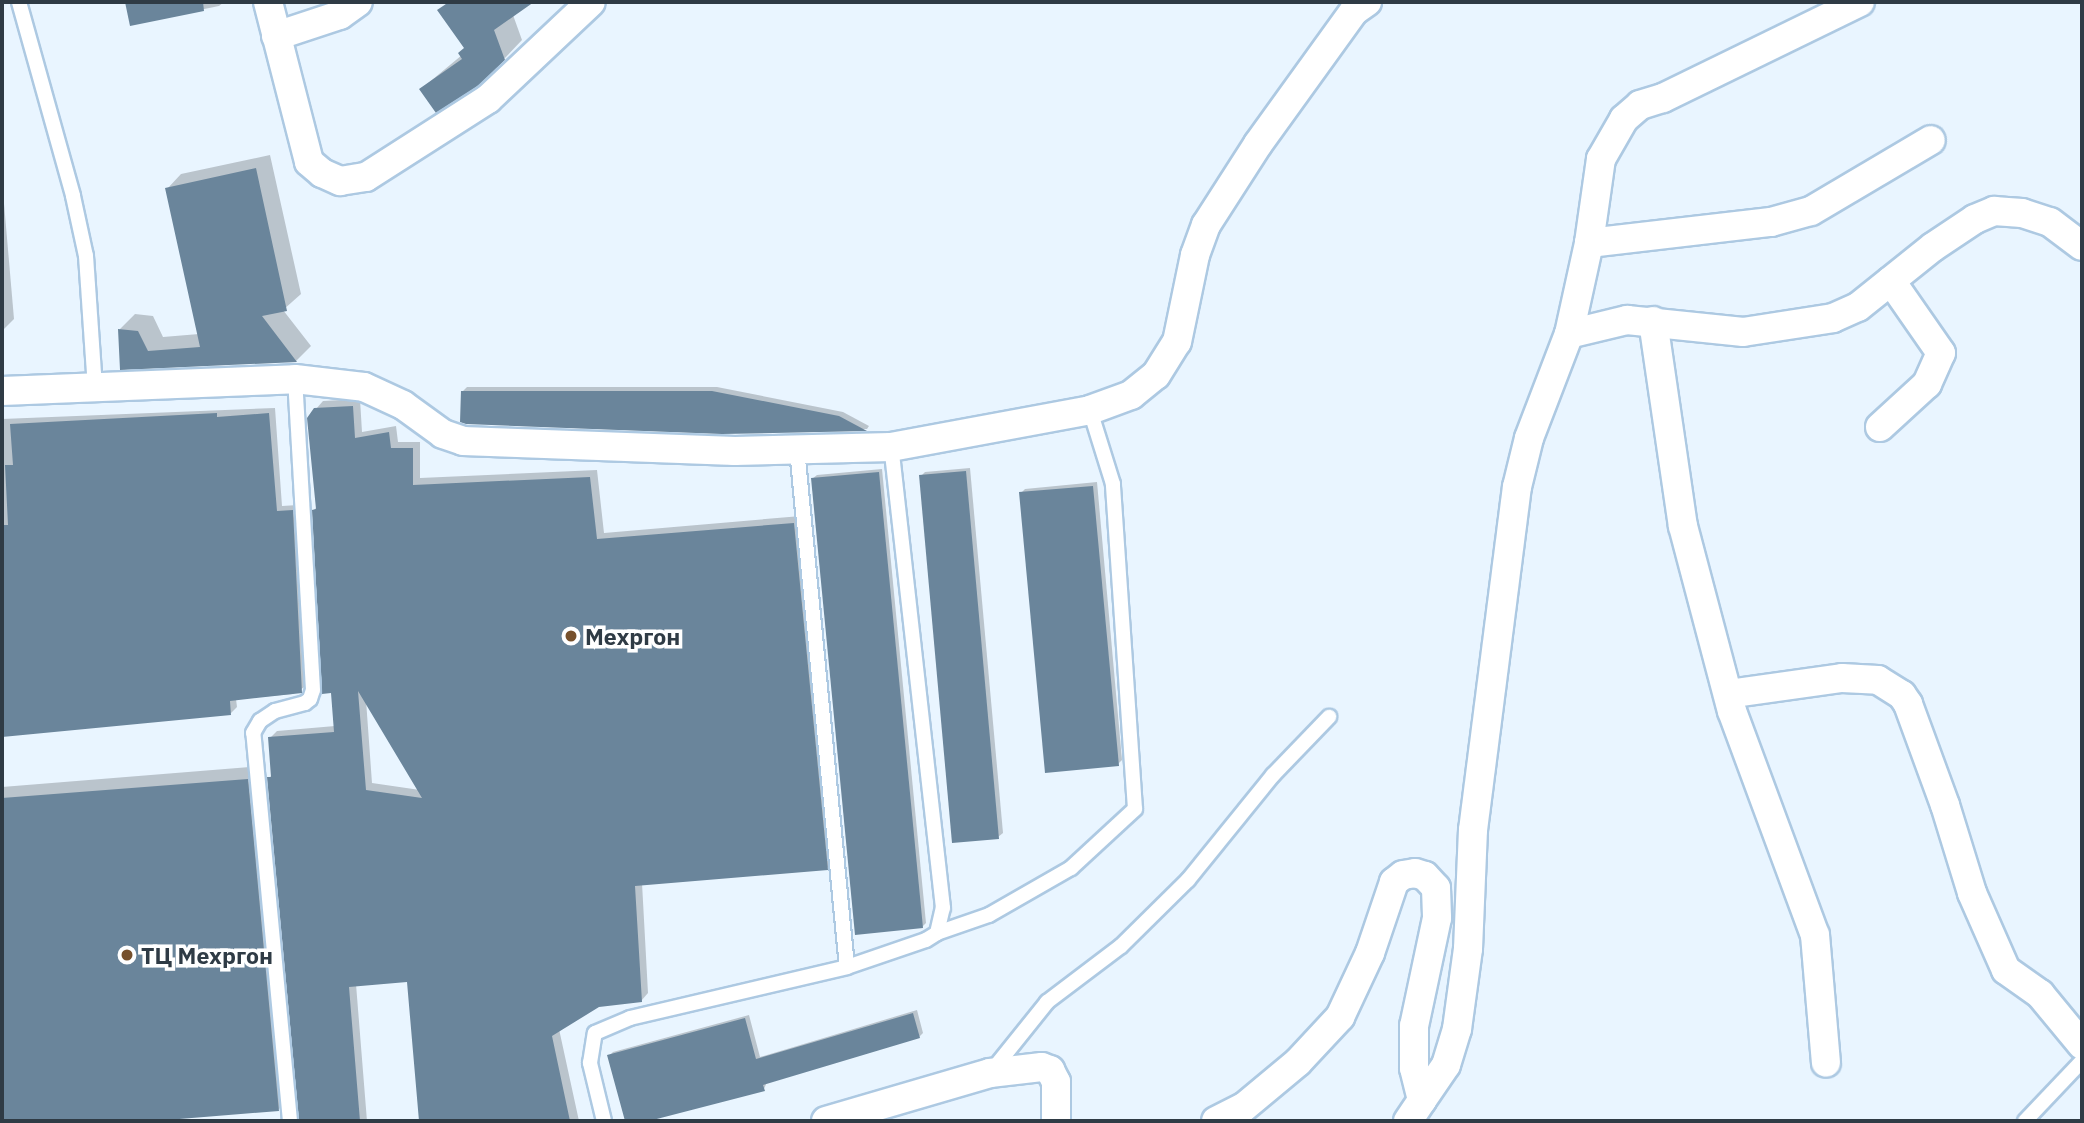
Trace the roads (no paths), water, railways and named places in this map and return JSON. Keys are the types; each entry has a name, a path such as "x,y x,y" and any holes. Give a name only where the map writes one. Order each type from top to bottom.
{"street":[{"path":"268,2 309,162 322,173 340,181 366,177 488,99 591,2"},
{"path":"276,36 340,15 358,2"},
{"path":"1415,1110 1446,1065 1457,1028 1468,949 1474,830 1517,486 1529,438 1569,334 1589,243 1601,159 1612,135 1640,105 1663,98 1860,2"},
{"path":"2,391 295,379 364,387 403,405 443,434 463,441 735,452 891,447 1090,410 1131,395 1156,375 1177,342 1195,255 1206,225 1258,144 1358,5"},
{"path":"1589,243 1771,222 1811,211 1931,140"},
{"path":"1569,334 1627,320 1743,332 1781,328 1833,317 1858,307 1954,233 1994,212 2022,213 2050,222 2082,246"},
{"path":"1880,427 1927,384 1941,353 1891,281"},
{"path":"1653,321 1683,526 1728,694 1815,935 1826,1063"},
{"path":"1728,694 1842,678 1878,680 1902,695 1908,704 1945,805 1972,893 2006,970 2040,994 2082,1045"},
{"path":"1216,1121 1244,1107 1298,1062 1340,1017 1370,953 1394,881 1415,873 1425,876 1436,888 1437,918 1414,1026 1415,1110"},
{"path":"826,1121 990,1073 1028,1067 1050,1070 1056,1082 1056,1121"}],"lane":[{"path":"19,2 73,196 86,256 95,387"},
{"path":"290,1121 253,733 260,721 275,711 305,703 310,699 313,690 295,379"},
{"path":"604,1121 590,1063 595,1033 630,1018 847,967 989,915 1071,868 1135,809 1113,484 1090,410"},
{"path":"891,447 943,908 937,933"},
{"path":"797,449 847,967"},
{"path":"990,1073 1047,1002 1121,946 1188,880 1273,775 1329,717"},
{"path":"2025,1121 2082,1061"}],"place":[{"name":"Мехргон","path":"571,636"},
{"name":"ТЦ Мехргон","path":"127,955"}]}
